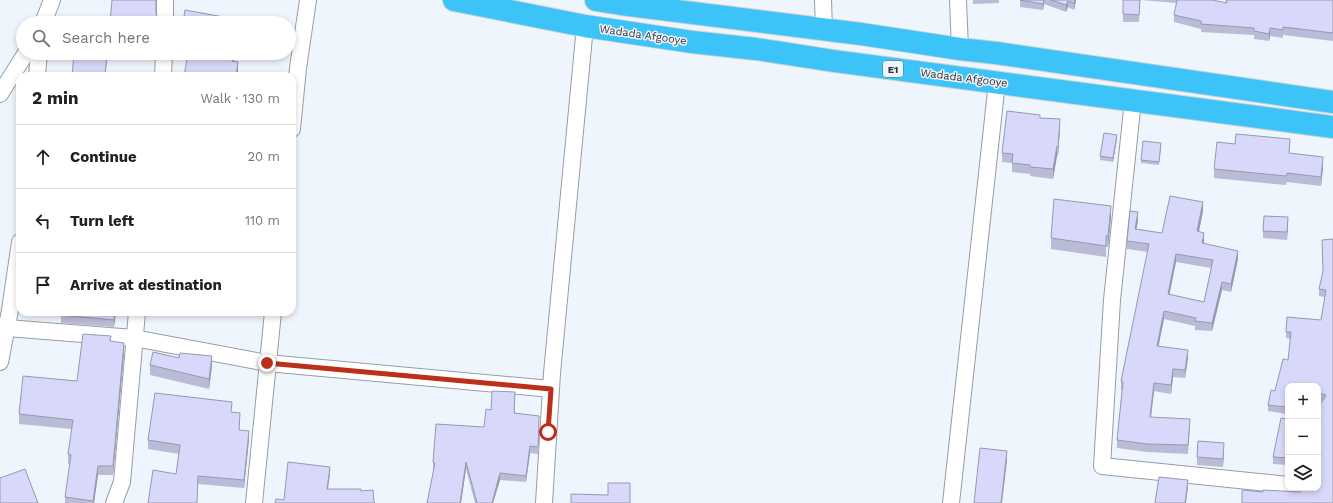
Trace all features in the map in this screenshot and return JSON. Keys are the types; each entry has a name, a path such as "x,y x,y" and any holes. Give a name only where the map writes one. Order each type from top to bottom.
{"highway":[{"name":"Wadada Afgooye","path":"454,0 585,26 692,42 756,49 864,65 1333,127"},
{"path":"596,0 621,2 996,53 1333,102"}],"street":[{"path":"46,16 52,0"},
{"path":"165,0 165,16"},
{"path":"296,88 308,0"},
{"path":"823,0 824,30"},
{"path":"958,0 960,49"},
{"path":"544,503 551,389 585,26"},
{"path":"0,94 22,60"},
{"path":"37,72 38,60"},
{"path":"163,72 164,60"},
{"path":"951,503 997,82"},
{"path":"1133,100 1112,300 1102,466 1285,485"},
{"path":"0,362 16,268"},
{"path":"114,503 122,482 136,316"},
{"path":"254,503 273,316"},
{"path":"7,328 134,338 267,363 551,389"}],"building":[{"path":"112,0 156,0 157,16 111,16"},
{"path":"1020,0 1044,0 1043,4"},
{"path":"1051,0 1075,0 1074,3 1068,1 1066,5"},
{"path":"1123,0 1140,0 1139,15 1123,14"},
{"path":"1177,0 1212,0 1227,3 1226,0 1333,0 1333,33 1283,27 1283,30 1270,28 1269,34 1254,31 1254,28 1201,24 1201,21 1174,15"},
{"path":"185,10 218,16 184,16"},
{"path":"73,60 106,60 105,72 72,72"},
{"path":"187,60 232,60 238,62 237,72 185,72"},
{"path":"1007,111 1040,115 1040,118 1060,119 1058,147 1057,146 1053,169 1030,167 1030,165 1012,163 1013,154 1002,153"},
{"path":"1104,133 1117,135 1113,158 1100,156"},
{"path":"1236,134 1290,139 1289,153 1323,157 1321,177 1287,173 1286,176 1214,169 1217,142 1235,144"},
{"path":"1143,141 1161,143 1159,162 1141,160"},
{"path":"1170,196 1203,202 1197,231 1204,233 1202,243 1238,251 1231,284 1222,282 1212,323 1195,321 1196,318 1164,311 1157,346 1188,350 1185,370 1173,369 1171,385 1154,383 1150,417 1190,419 1188,445 1147,444 1117,440 1123,382 1121,381 1149,244 1127,241 1130,211 1138,212 1135,229 1162,233","holes":["1176,254 1213,260 1204,302 1168,294"]},
{"path":"1054,199 1111,206 1108,236 1106,236 1106,246 1051,238"},
{"path":"1264,216 1288,217 1287,232 1263,231"},
{"path":"1333,239 1333,503 1242,503 1242,490 1263,492 1263,490 1300,492 1321,491 1321,403 1326,395 1321,394 1321,383 1285,383 1285,407 1268,405 1271,390 1275,391 1283,359 1288,360 1291,332 1286,332 1287,317 1321,320 1326,290 1319,289 1323,271 1322,240"},
{"path":"72,316 114,316 114,320"},
{"path":"83,334 111,336 110,341 124,343 113,466 98,466 93,501 65,497 71,455 68,454 73,420 19,414 23,376 77,381"},
{"path":"153,352 179,358 180,353 212,356 209,379 150,365"},
{"path":"492,391 515,392 514,413 539,416 538,447 530,446 526,476 500,473 492,503 477,503 466,462 460,503 427,503 435,463 433,462 436,424 484,427 486,409 491,410"},
{"path":"155,393 232,402 231,412 240,413 239,430 249,431 244,480 198,476 197,503 148,503 153,470 176,474 180,445 148,440"},
{"path":"1281,418 1285,419 1285,458 1273,457"},
{"path":"1198,441 1224,443 1223,459 1197,457"},
{"path":"980,448 1007,451 1001,503 974,503"},
{"path":"288,462 330,467 327,489 361,489 361,491 373,490 375,503 275,503 276,499 284,500"},
{"path":"25,469 38,503 0,503 0,478"},
{"path":"1159,477 1188,480 1185,503 1155,503"},
{"path":"608,483 630,483 630,503 571,503 571,494 608,495"}],"route":[{"path":"267,363 551,389 548,432"}]}
